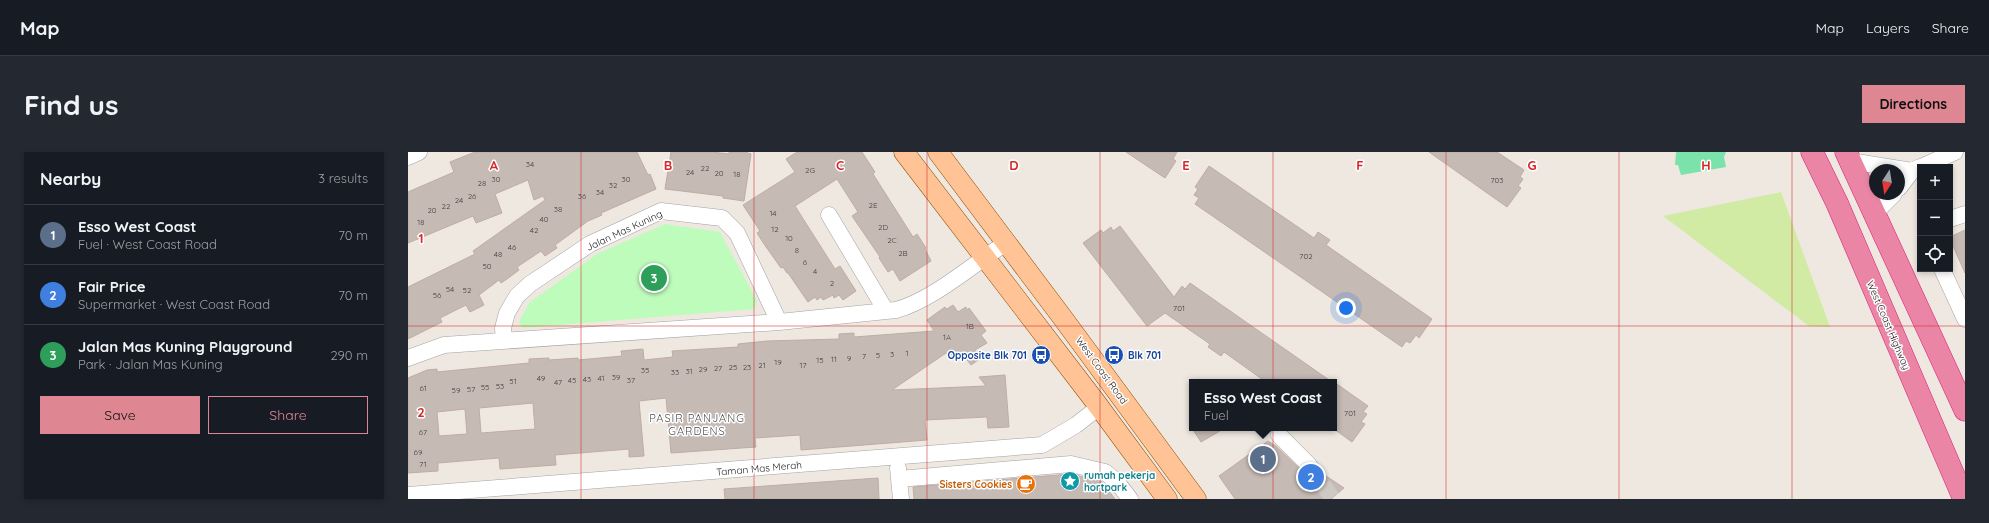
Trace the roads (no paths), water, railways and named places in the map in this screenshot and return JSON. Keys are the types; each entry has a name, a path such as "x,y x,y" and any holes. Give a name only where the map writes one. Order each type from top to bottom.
{"highway":[{"name":"West Coast Highway","path":"1812,152 1837,203 1964,499"},
{"path":"1848,156 1965,410"}],"main road":[{"path":"904,152 1099,407 1167,499"},
{"name":"West Coast Road","path":"938,152 1191,493"},
{"path":"1171,499 1175,492 1191,493"}],"street":[{"path":"408,156 419,152"},
{"path":"1929,164 1955,152"},
{"path":"1848,156 1917,169"},
{"path":"1905,182 1917,170"},
{"path":"1874,214 1888,200"},
{"name":"Jalan Mas Kuning","path":"504,341 503,328 507,313 517,296 530,284 590,244 661,211 722,218 737,233 779,322"},
{"path":"1953,218 1965,214"},
{"path":"829,215 886,311"},
{"path":"408,358 444,344 779,322 886,311 907,307 915,304 1006,243"},
{"path":"1943,272 1965,319"},
{"name":"Taman Mas Merah","path":"408,496 1042,445 1076,425 1099,407"},
{"path":"1279,435 1310,465"},
{"path":"1042,445 1043,467"},
{"path":"897,456 901,499"},
{"path":"899,479 1070,464 1106,472 1117,482 1130,499"}],"tunnel":[{"path":"1309,465 1333,499"}],"place":[{"name":"Jalan Mas Kuning Playground","path":"654,278"},
{"name":"Opposite Blk 701","path":"1041,355"},
{"name":"Blk 701","path":"1114,355"},
{"name":"Esso West Coast","path":"1263,459"},
{"name":"Fair Price","path":"1311,477"},
{"name":"rumah pekerja hortpark","path":"1070,481"},
{"name":"Sisters Cookies","path":"1026,484"}],"district":[{"name":"PASIR PANJANG GARDENS","path":"697,424"}]}
